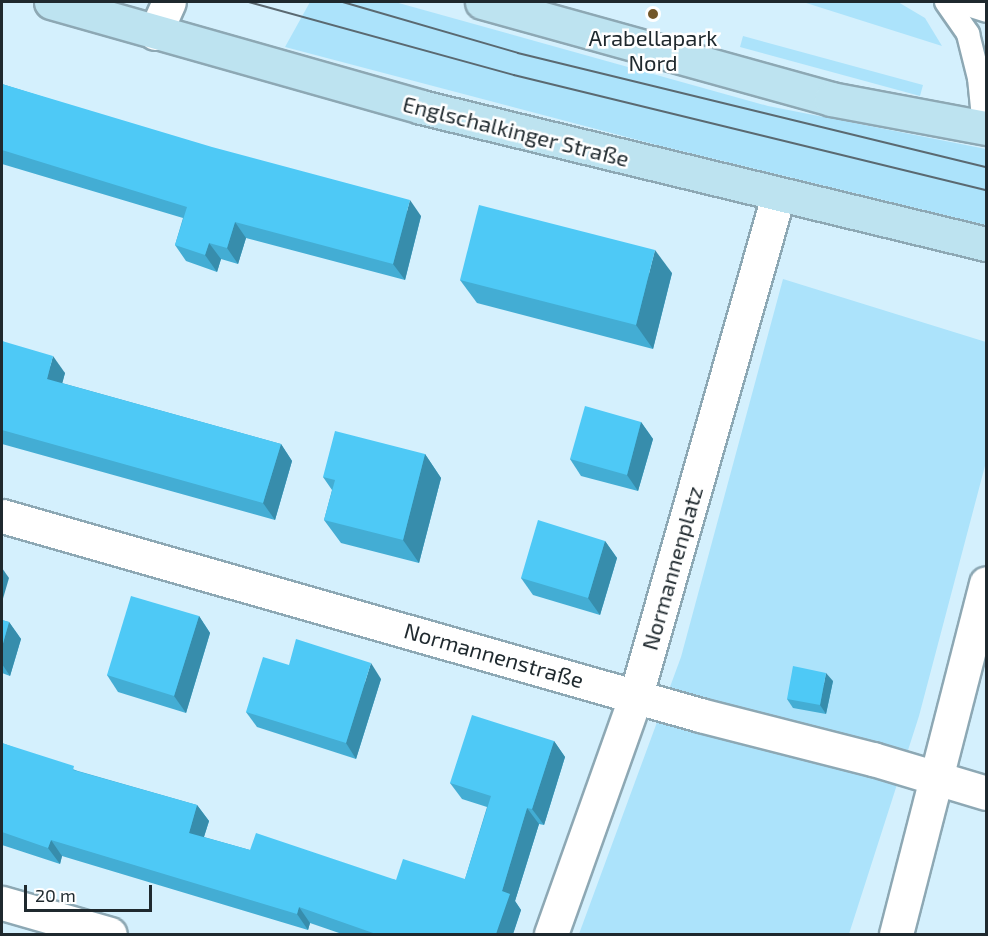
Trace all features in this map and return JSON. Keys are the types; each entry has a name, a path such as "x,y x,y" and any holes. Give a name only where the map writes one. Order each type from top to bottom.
{"main road":[{"name":"Englschalkinger Straße","path":"51,2 421,107 778,196 987,244"},
{"path":"482,2 831,99 985,127"}],"street":[{"path":"155,33 169,2"},
{"name":"Normannenplatz","path":"551,934 636,695 778,196"},
{"name":"Normannenstraße","path":"2,516 987,792"},
{"path":"897,934 939,778 987,583"},
{"path":"2,903 110,934"}],"lane":[{"path":"946,2 968,34 980,78 985,127"},
{"path":"959,2 987,11"}],"shaded area":[{"path":"310,2 395,2 768,106 986,149 986,225 657,145 285,47"},
{"path":"803,2 898,2 925,18 942,46"},
{"path":"743,36 923,85 920,96 740,47"},
{"path":"783,279 986,342 986,462 919,716 849,934 579,934 681,657"}],"building":[{"path":"2,84 212,147 410,200 393,264 235,222 227,248 209,243 205,255 175,245 187,207 2,150"},
{"path":"479,205 655,250 636,325 460,280"},
{"path":"2,341 53,356 47,379 281,444 263,503 2,430"},
{"path":"585,406 641,422 627,475 570,459"},
{"path":"335,431 425,454 403,540 324,520 335,480 323,477"},
{"path":"538,520 605,541 588,598 521,578"},
{"path":"131,596 199,616 174,696 107,675"},
{"path":"2,620 9,622 2,647"},
{"path":"296,639 371,663 346,743 246,712 263,657 289,665"},
{"path":"793,666 826,673 820,705 787,699"},
{"path":"472,715 554,741 532,809 527,808 502,891 510,894 496,934 376,934 299,907 297,914 51,840 48,848 2,832 2,743 74,766 73,770 197,805 189,833 250,850 256,833 396,880 403,859 465,879 491,796 450,783"}],"tram line":[{"path":"249,2 514,75 986,190"},
{"path":"343,2 518,53 986,167"}],"place":[{"name":"Arabellapark Nord","path":"653,14"}]}
